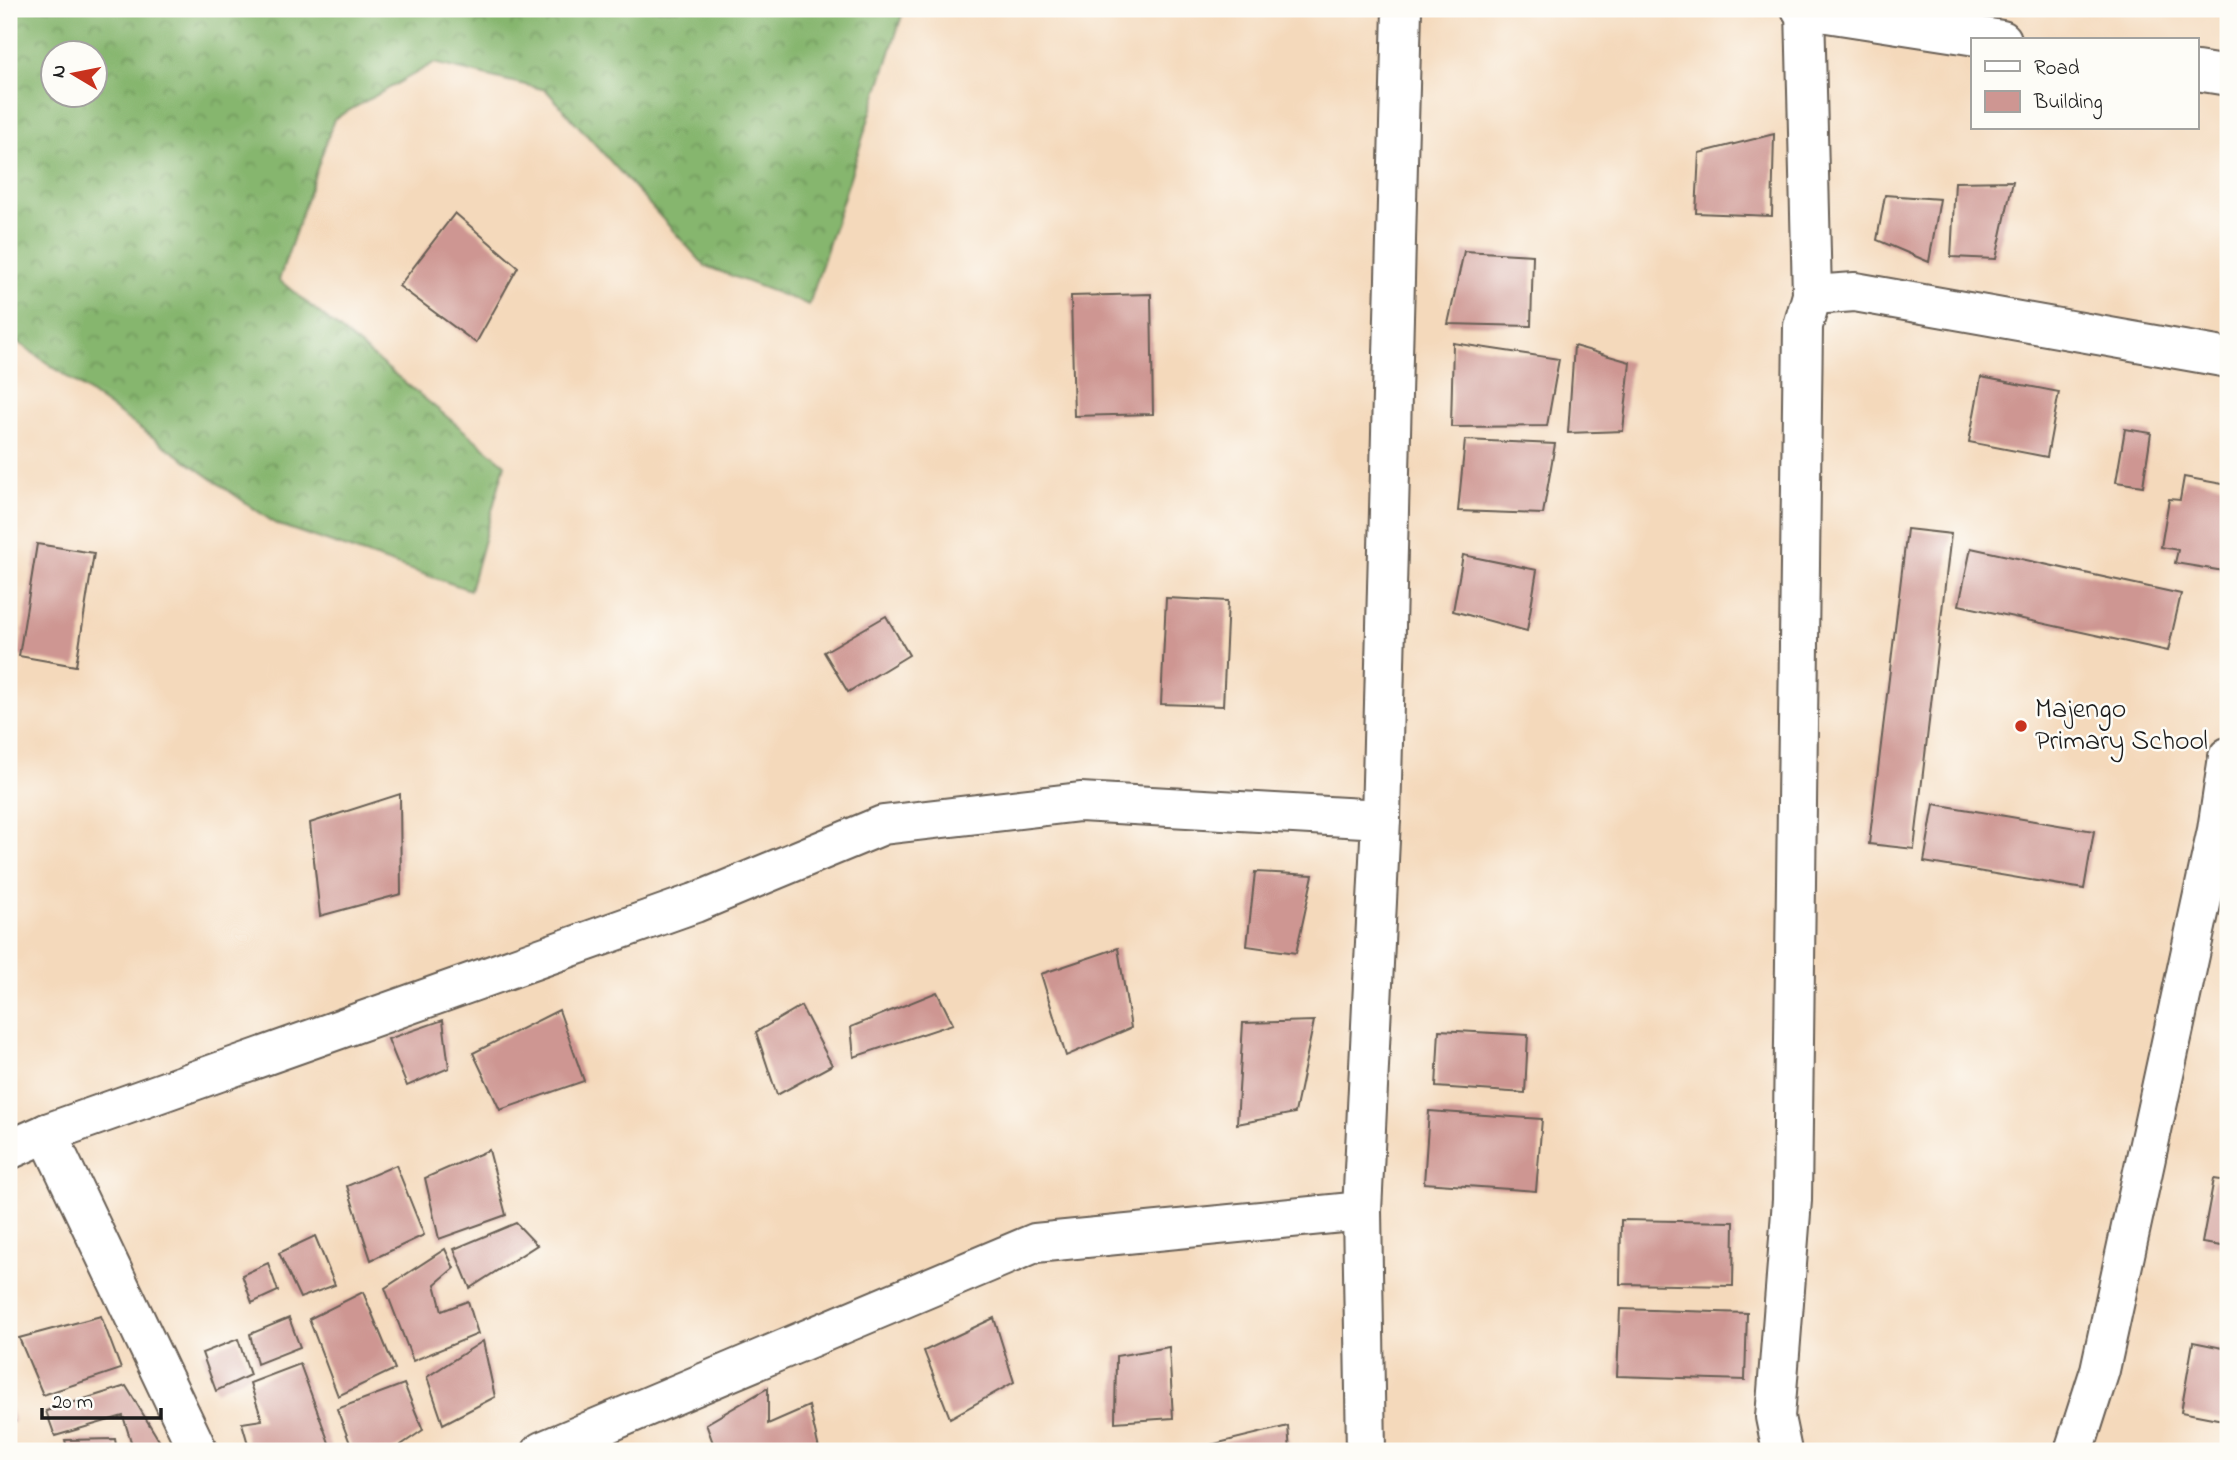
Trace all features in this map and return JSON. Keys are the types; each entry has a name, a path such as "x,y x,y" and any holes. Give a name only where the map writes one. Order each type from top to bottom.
{"street":[{"path":"1366,1451 1362,1211 1381,819 1402,9"},
{"path":"1782,1451 1775,1417 1792,1200 1803,326 1812,295 1803,9 1988,38"},
{"path":"2198,71 2228,76"},
{"path":"1812,295 1855,292 2228,358"},
{"path":"2074,1451 2100,1370 2223,831 2228,757"},
{"path":"9,1150 47,1133 695,903 883,825 1080,802 1381,819"},
{"path":"47,1133 198,1451"},
{"path":"542,1451 1035,1243 1362,1211"}],"green space":[{"path":"9,9 904,9 809,305 705,266 546,90 434,63 334,119 279,280 505,464 470,590 276,524 9,336"}],"building":[{"path":"1774,134 1772,216 1696,213 1699,153"},
{"path":"2013,181 1996,259 1951,257 1955,182"},
{"path":"1885,195 1940,199 1929,262 1877,240"},
{"path":"455,213 518,267 476,343 399,286"},
{"path":"1464,251 1533,255 1531,326 1448,324"},
{"path":"1151,294 1153,414 1074,416 1071,296"},
{"path":"1453,343 1559,359 1547,426 1451,427"},
{"path":"1574,346 1630,362 1623,431 1568,433"},
{"path":"1981,377 2059,392 2047,457 1969,442"},
{"path":"2125,429 2151,433 2143,486 2116,482"},
{"path":"1465,440 1555,444 1543,514 1458,511"},
{"path":"2184,477 2228,485 2228,546 2224,571 2175,563 2178,550 2161,547 2169,499 2180,500"},
{"path":"1907,529 1951,534 1914,849 1869,844"},
{"path":"37,544 94,553 76,666 19,656"},
{"path":"1971,548 2181,594 2168,651 1959,605"},
{"path":"1463,555 1537,570 1527,631 1453,611"},
{"path":"1166,598 1228,601 1223,706 1161,704"},
{"path":"886,616 909,655 848,692 824,652"},
{"path":"400,794 401,894 320,916 310,823"},
{"path":"1934,804 2094,831 2084,889 1924,862"},
{"path":"1255,872 1313,875 1296,953 1247,946"},
{"path":"1118,948 1131,1028 1066,1056 1041,974"},
{"path":"937,992 953,1024 854,1057 851,1027"},
{"path":"801,1006 832,1065 777,1095 756,1032"},
{"path":"559,1010 584,1081 500,1110 473,1053"},
{"path":"443,1020 449,1068 407,1086 388,1039"},
{"path":"1314,1021 1295,1113 1237,1124 1243,1023"},
{"path":"1439,1030 1528,1035 1525,1093 1436,1087"},
{"path":"1429,1111 1542,1119 1536,1191 1424,1183"},
{"path":"489,1150 506,1215 439,1239 425,1178"},
{"path":"396,1165 424,1235 371,1260 347,1186"},
{"path":"2214,1179 2228,1181 2228,1247 2202,1243"},
{"path":"1621,1220 1734,1222 1733,1286 1620,1284"},
{"path":"516,1223 537,1245 470,1288 454,1249"},
{"path":"315,1236 335,1285 300,1298 279,1253"},
{"path":"445,1249 454,1268 435,1284 442,1311 468,1301 478,1334 413,1361 385,1288"},
{"path":"268,1263 278,1291 252,1303 242,1275"},
{"path":"363,1292 395,1369 338,1396 309,1319"},
{"path":"1620,1309 1747,1313 1745,1380 1617,1376"},
{"path":"101,1316 121,1369 43,1395 19,1338"},
{"path":"289,1318 300,1347 257,1364 250,1334"},
{"path":"994,1318 1014,1382 950,1418 924,1351"},
{"path":"238,1339 250,1375 216,1391 202,1353"},
{"path":"483,1341 495,1397 443,1424 427,1377"},
{"path":"2193,1342 2228,1349 2228,1421 2181,1412"},
{"path":"1169,1347 1173,1418 1115,1422 1116,1356"},
{"path":"300,1364 332,1451 250,1451 242,1423 262,1420 250,1383"},
{"path":"404,1384 423,1430 392,1451 353,1451 337,1409"},
{"path":"126,1386 163,1447 158,1451 134,1451 123,1416 55,1436 46,1411"},
{"path":"768,1388 768,1424 809,1406 819,1449 716,1451 706,1424"},
{"path":"9,1404 15,1422 9,1425"},
{"path":"1288,1426 1290,1451 1203,1451 1202,1447"},
{"path":"115,1439 117,1451 68,1451 65,1440"}],"place":[{"name":"Majengo Primary School","path":"2021,726"}]}
